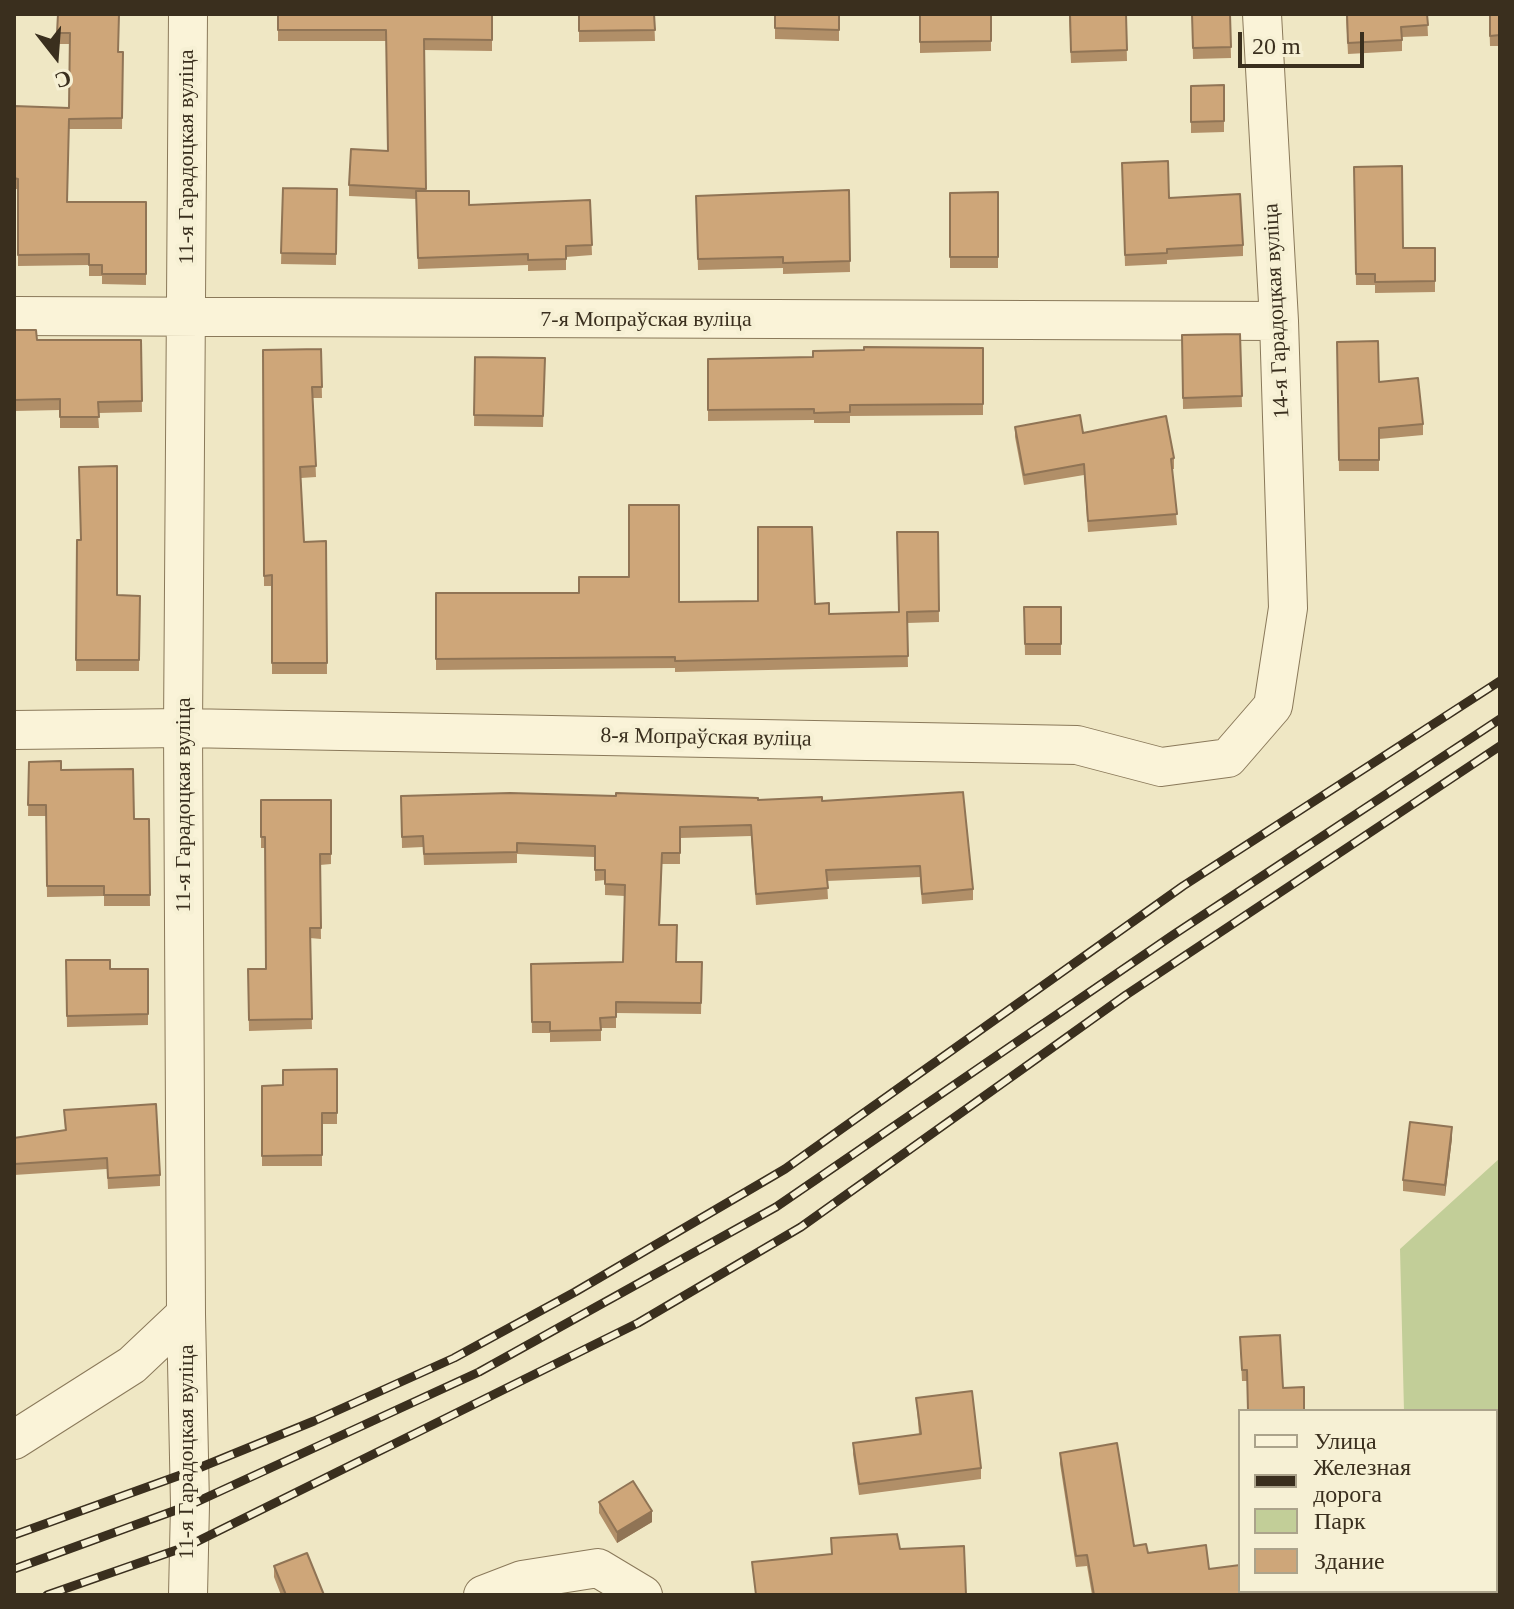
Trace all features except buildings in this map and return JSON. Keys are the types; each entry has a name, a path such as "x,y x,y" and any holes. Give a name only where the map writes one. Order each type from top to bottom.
{"street":[{"name":"11-я Гарадоцкая вуліца","path":"188,14 183,728 190,1505 188,1595"},
{"name":"14-я Гарадоцкая вуліца","path":"1262,14 1279,321 1288,608"},
{"name":"7-я Мопраўская вуліца","path":"14,316 1279,321"},
{"name":"8-я Мопраўская вуліца","path":"14,730 183,728 1077,745 1161,767 1228,758 1273,706 1288,608"},
{"path":"14,1440 132,1365 186,1314"},
{"path":"483,1595 522,1580 598,1568 643,1595"}],"green space":[{"path":"1500,1158 1500,1595 1409,1595 1498,1593 1498,1409 1404,1409 1400,1249"}],"railway":[{"path":"14,1535 189,1472 314,1421 454,1358 575,1292 785,1169 1183,886 1500,681"},
{"path":"14,1569 190,1505 479,1372 776,1207 1173,935 1500,719"},
{"path":"47,1595 188,1546 638,1323 801,1227 1126,995 1500,746"}]}
